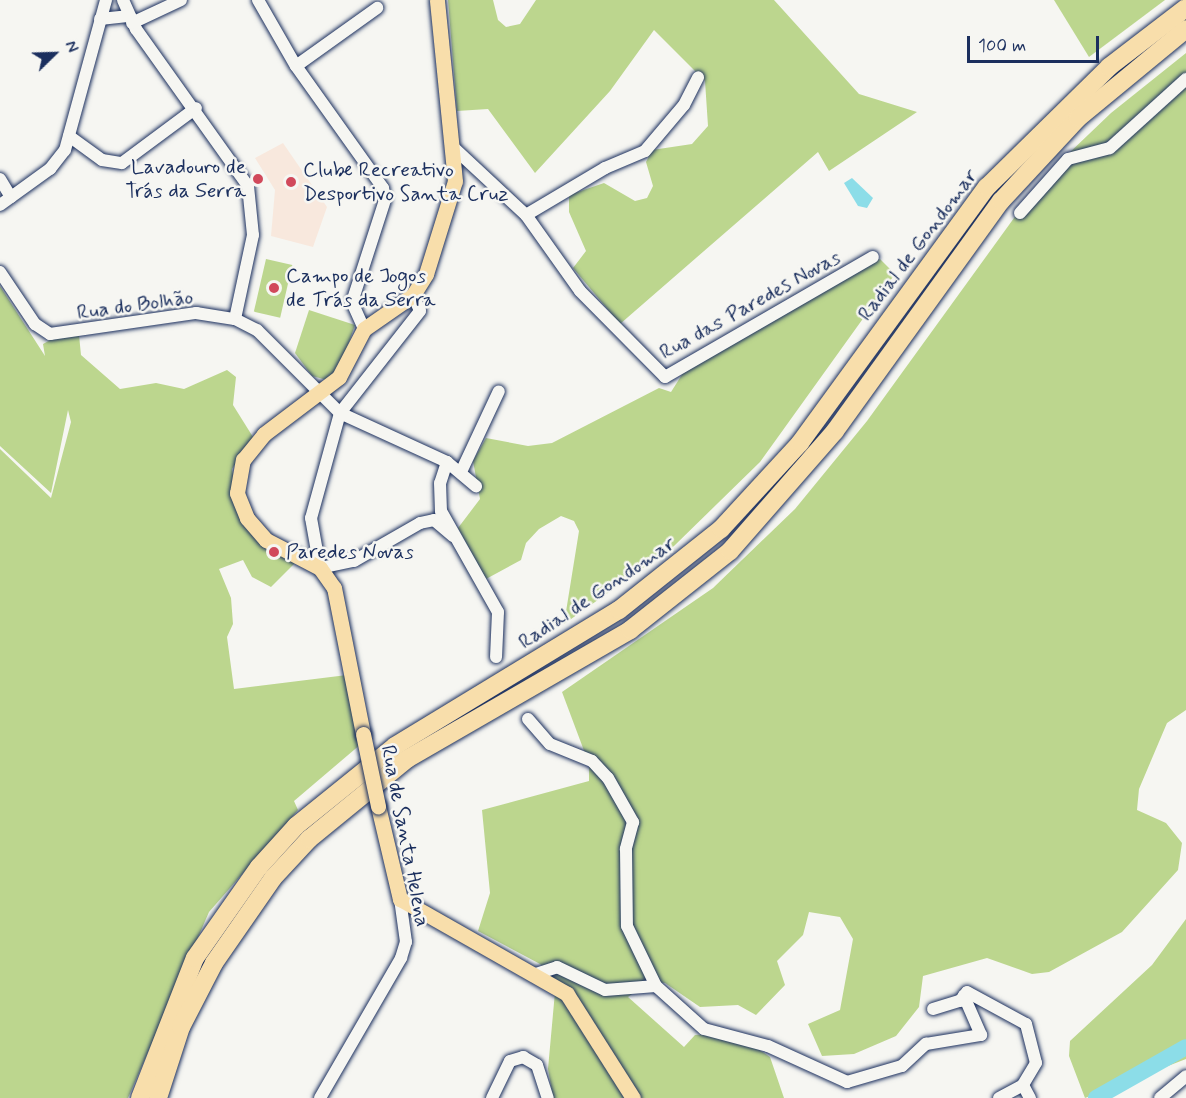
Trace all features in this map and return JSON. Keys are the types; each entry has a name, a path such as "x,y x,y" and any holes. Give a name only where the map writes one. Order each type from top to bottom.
{"highway":[{"name":"Radial de Gondomar","path":"140,1098 195,958 259,867 296,826 395,746 619,610 721,529 800,443 987,187 1109,67 1186,8"},
{"name":"Radial de Gondomar","path":"158,1098 181,1027 214,963 273,878 309,839 407,759 630,630 730,550 836,431 1001,201 1078,118 1186,29"}],"main road":[{"path":"320,568 266,540 246,518 237,493 243,460 264,434 339,377 364,328 413,295 426,274 455,181 455,149 437,0"},
{"name":"Rua de Santa Helena","path":"320,568 334,588 378,806 400,899"},
{"path":"400,899 536,974 584,1013 633,1098"}],"street":[{"path":"0,205 50,169 69,136 106,0"},
{"path":"123,0 131,19 239,167 252,202 253,235 235,319"},
{"path":"100,19 131,19 181,0"},
{"path":"258,0 296,66 383,188 385,200 352,302 364,328"},
{"path":"296,66 377,8"},
{"path":"526,215 604,168 645,151 684,105 698,77"},
{"path":"1020,213 1068,159 1110,147 1186,79"},
{"path":"69,136 102,160 122,163 196,108"},
{"name":"Rua das Paredes Novas","path":"455,149 526,215 580,291 665,377 873,257"},
{"path":"0,178 11,197"},
{"name":"Rua do Bolhão","path":"0,272 35,324 50,334 196,313 235,319 257,330 340,413 447,462 476,486"},
{"path":"413,295 420,311 340,413 311,518 320,568 354,561 420,523 434,520 453,536"},
{"path":"461,472 499,391"},
{"path":"447,462 440,483 441,511 453,536 498,612 496,657"},
{"path":"528,719 550,744 592,761 609,778 633,822 625,859 627,926 656,986 704,1029 768,1046 847,1082 902,1066 926,1044 981,1035 964,996"},
{"name":"Rua de Santa Helena","path":"320,1098 401,958 406,942 400,899"},
{"path":"536,974 557,967 605,990 656,986"},
{"path":"933,1009 964,996 967,992 983,997 1026,1024 1036,1063 1023,1085 999,1098"},
{"path":"492,1098 510,1061 523,1057 537,1065 548,1098"},
{"path":"1160,1098 1186,1076"},
{"path":"1023,1085 1030,1098"}],"shaded area":[{"path":"283,143 327,207 313,247 271,236 275,190 255,158"}],"green space":[{"path":"448,0 493,0 498,20 506,27 520,24 536,0 774,0 859,94 917,112 829,171 818,152 620,324 573,268 586,251 569,212 569,195 604,183 635,201 647,198 653,186 646,162 652,150 692,144 708,126 705,81 654,30 610,91 535,173 488,109 457,111"},
{"path":"1054,0 1165,0 1089,57"},
{"path":"1186,53 1186,710 1167,723 1139,789 1137,810 1166,823 1182,843 1178,870 1122,932 1049,972 1032,974 987,958 923,976 919,1007 896,1036 854,1054 822,1056 808,1024 840,1010 853,939 840,917 809,912 803,935 777,961 785,985 756,1015 738,1005 700,1007 665,983 650,981 628,997 684,1047 695,1035 710,1034 748,1042 770,1057 784,1098 553,1098 548,1069 556,981 540,964 478,931 490,893 482,810 589,781 589,764 562,692 713,588 795,509 867,421 1043,178 1111,113"},
{"name":"Campo de Jogos de Trás da Serra","path":"266,259 292,265 280,318 254,312"},
{"path":"880,259 895,274 760,462 674,546 564,624 579,531 574,521 561,516 539,529 526,543 521,560 486,579 458,528 480,499 473,461 486,438 528,446 552,443 659,388 671,392 683,373"},
{"path":"0,286 45,356 43,344 78,325 81,355 120,389 156,383 184,389 227,370 236,377 233,405 253,437 232,469 241,520 297,561 271,587 252,577 243,560 219,569 231,598 233,624 227,637 234,689 347,675 361,744 294,801 298,810 209,912 128,1098 0,1098 0,449 51,498 71,422 68,410 51,493 0,446"},
{"path":"309,310 355,325 340,368 327,380 312,376 295,353"},
{"path":"1186,919 1186,1059 1085,1098 1069,1056 1070,1041 1152,965"}],"water":[{"path":"852,178 873,198 867,208 858,206 844,183"}],"waterway":[{"path":"1096,1098 1186,1047"}],"place":[{"name":"Lavadouro de Trás da Serra","path":"258,179"},
{"name":"Clube Recreativo Desportivo Santa Cruz","path":"291,182"},
{"name":"Campo de Jogos de Trás da Serra","path":"274,288"},
{"name":"Paredes Novas","path":"274,552"}]}
